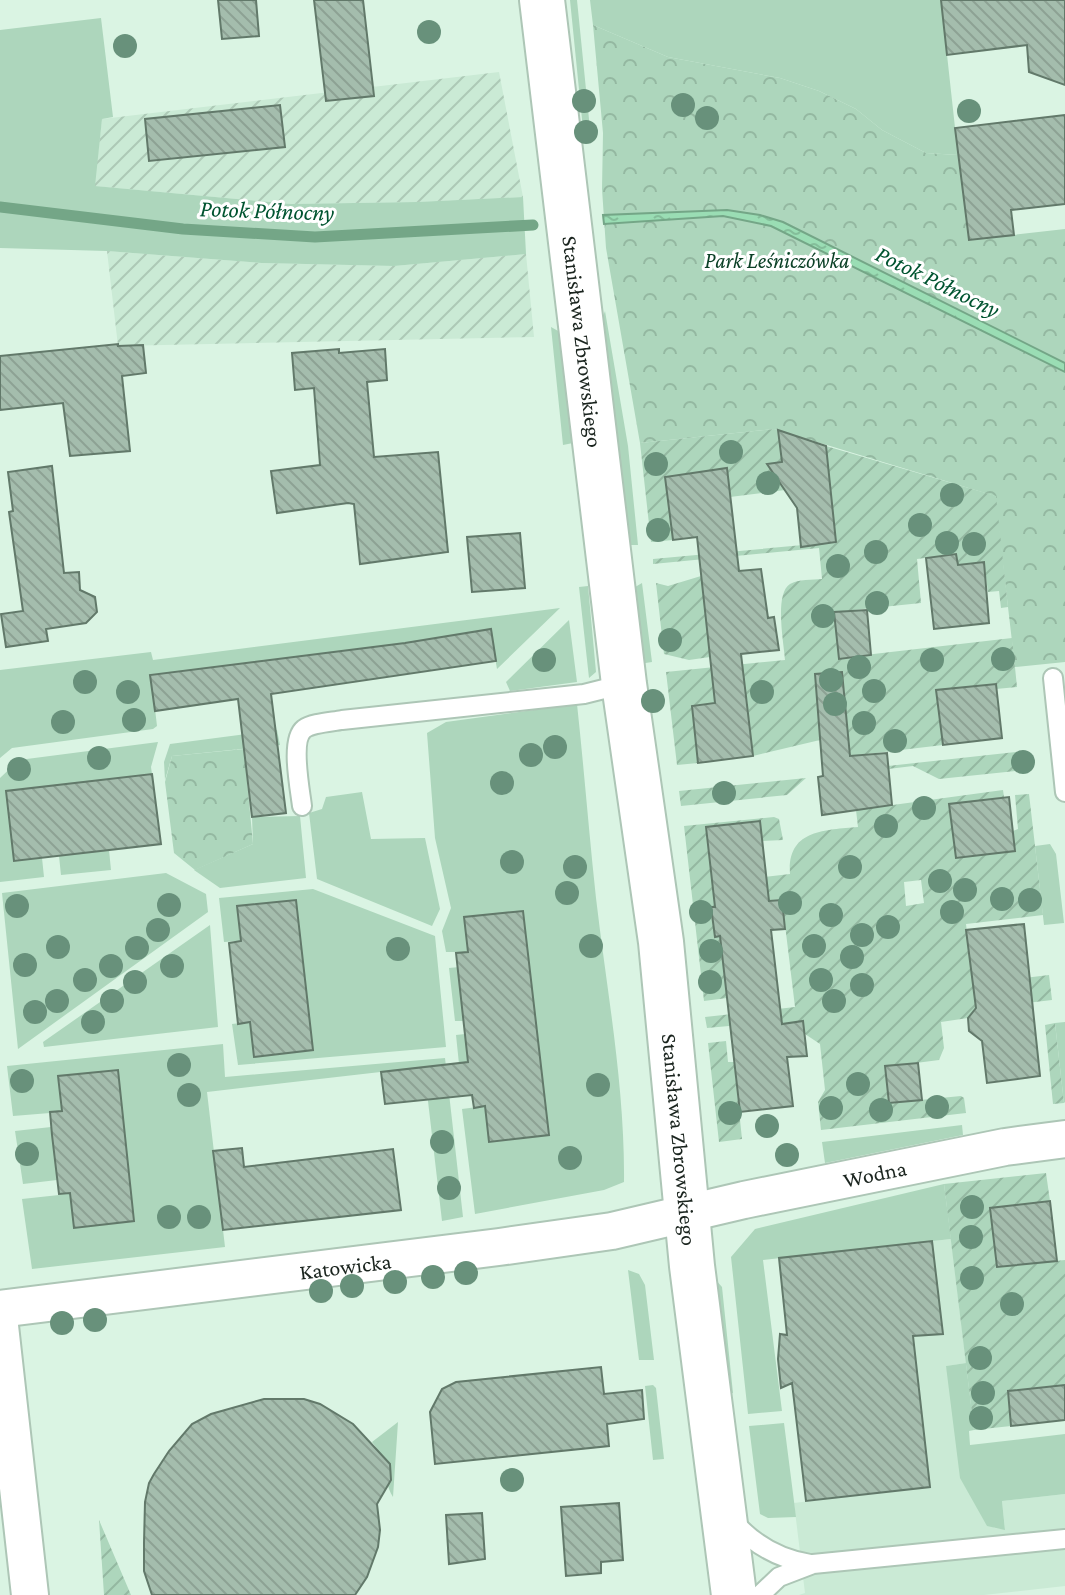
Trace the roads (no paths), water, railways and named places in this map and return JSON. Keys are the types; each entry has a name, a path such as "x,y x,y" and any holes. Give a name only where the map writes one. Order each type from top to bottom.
{"street":[{"name":"Stanisława Zbrowskiego","path":"542,0 624,684 661,942 677,1216 708,1595"},
{"name":"Wodna","path":"677,1216 1005,1147 1065,1139"},
{"name":"Stanisława Zbrowskiego","path":"677,1216 734,1595"},
{"name":"Katowicka","path":"0,1309 512,1246 612,1231 677,1216"},
{"path":"0,1326 30,1595"}],"lane":[{"path":"1053,678 1065,792"},
{"path":"302,806 297,754 299,736 306,727 342,720 584,694 624,684"},
{"path":"721,1500 735,1523 754,1541 776,1555 813,1564"},
{"path":"760,1595 779,1577 813,1564 1065,1539"}],"water":[{"path":"727,210 783,222 1065,363 1065,372 771,226 723,216 604,224 603,215"}],"waterway":[{"name":"Potok Północny","path":"0,207 183,229 315,237 533,225"}],"park label":[{"name":"Park Leśniczówka","path":"777,260"}]}
